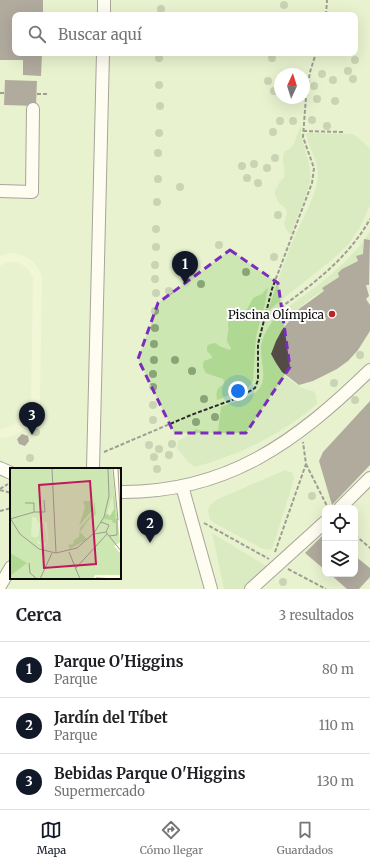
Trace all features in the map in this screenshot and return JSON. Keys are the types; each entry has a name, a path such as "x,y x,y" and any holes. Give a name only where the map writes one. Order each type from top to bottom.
{"lane":[{"path":"104,0 104,12"},
{"path":"94,468 103,56"},
{"path":"0,191 32,192 33,109"},
{"path":"121,492 154,490 182,486 204,481 238,469 271,451 301,431 335,404 367,375"},
{"path":"0,468 10,473"},
{"path":"343,505 370,478"},
{"path":"182,486 211,589"},
{"path":"251,589 275,562 322,524"},
{"path":"0,586 10,569"}],"path":[{"path":"326,12 327,0"},
{"path":"94,456 191,415 240,397 255,388 258,380 258,344 272,289 312,183 314,168 304,144 303,131 310,72 315,56"},
{"path":"0,93 5,93"},
{"path":"37,94 48,94"},
{"path":"303,131 343,132"},
{"path":"265,318 322,276 344,256 360,237 370,220"},
{"path":"301,431 306,464 326,505"},
{"path":"275,562 306,464"},
{"path":"0,489 10,483"},
{"path":"0,489 10,493"},
{"path":"0,511 10,508"},
{"path":"189,515 326,589"},
{"path":"358,538 370,548"}],"highlighted area":[{"path":"230,250 278,283 290,367 246,433 174,433 138,359 158,303"}],"green space":[{"path":"0,0 370,0 370,589 0,589"},
{"path":"301,126 310,168 310,183 291,235 286,230 284,224 287,213 285,208 279,203 275,195 275,190 284,178 284,152 294,144"},
{"path":"306,133 352,134 370,148 370,205 361,226 348,245 333,259 268,311 287,256 312,199 317,182 318,170"},
{"path":"370,231 370,240 364,240"},
{"path":"364,240 363,254 356,256 358,261 347,266 338,273 339,277 322,288 324,291 306,302 298,309 285,326 271,354 288,378 299,386 313,391 316,395 317,404 304,415 275,434 244,450 195,467 188,462 177,448 178,441 196,429 211,434 216,434 218,432 221,407 254,394 261,387 263,382 263,370 261,347 265,334 272,322 343,264"},
{"path":"9,253 25,256 37,266 42,276 40,401 35,415 27,427 15,435 0,438 0,429 12,426 21,420 30,406 31,400 33,278 28,269 20,263 10,262 0,266 0,256"},
{"path":"268,287 256,336 253,381 248,388 217,400 217,391 224,382 223,379 206,373 204,370 204,361 212,358 207,351 207,346 216,343 219,346 230,350 231,348 227,339 229,320 235,314 246,311 253,298 262,294"},
{"path":"285,470 293,473 294,479 273,547 270,550 263,549 210,520 208,510 210,505 216,500"},
{"path":"212,533 268,567 245,589 224,589"}],"building":[{"path":"0,0 43,0 43,12 12,12 12,56 42,56 41,76 23,75 23,60 0,60"},
{"path":"5,80 37,81 36,106 4,105"},
{"name":"Piscina Olímpica","path":"364,239 370,240 369,285 366,285 369,296 366,299 370,305 370,331 358,350 348,361 337,369 313,381 299,385 282,372 271,354 276,341 282,330 299,309 324,291 322,288 339,277 338,273 342,269 358,261 356,256 363,254"},
{"path":"370,401 370,465 332,505 319,461 323,452"},
{"path":"22,434 28,436 29,441 25,446 19,444 17,439"},
{"path":"322,536 322,567 305,553"},
{"path":"358,558 370,568 370,577 359,589 347,589 333,577 358,577"}],"place":[{"name":"Parque O'Higgins","path":"185,284"},
{"name":"Piscina Olímpica","path":"332,314"},
{"name":"Bebidas Parque O'Higgins","path":"32,435"},
{"name":"Jardín del Tíbet","path":"150,543"}]}
